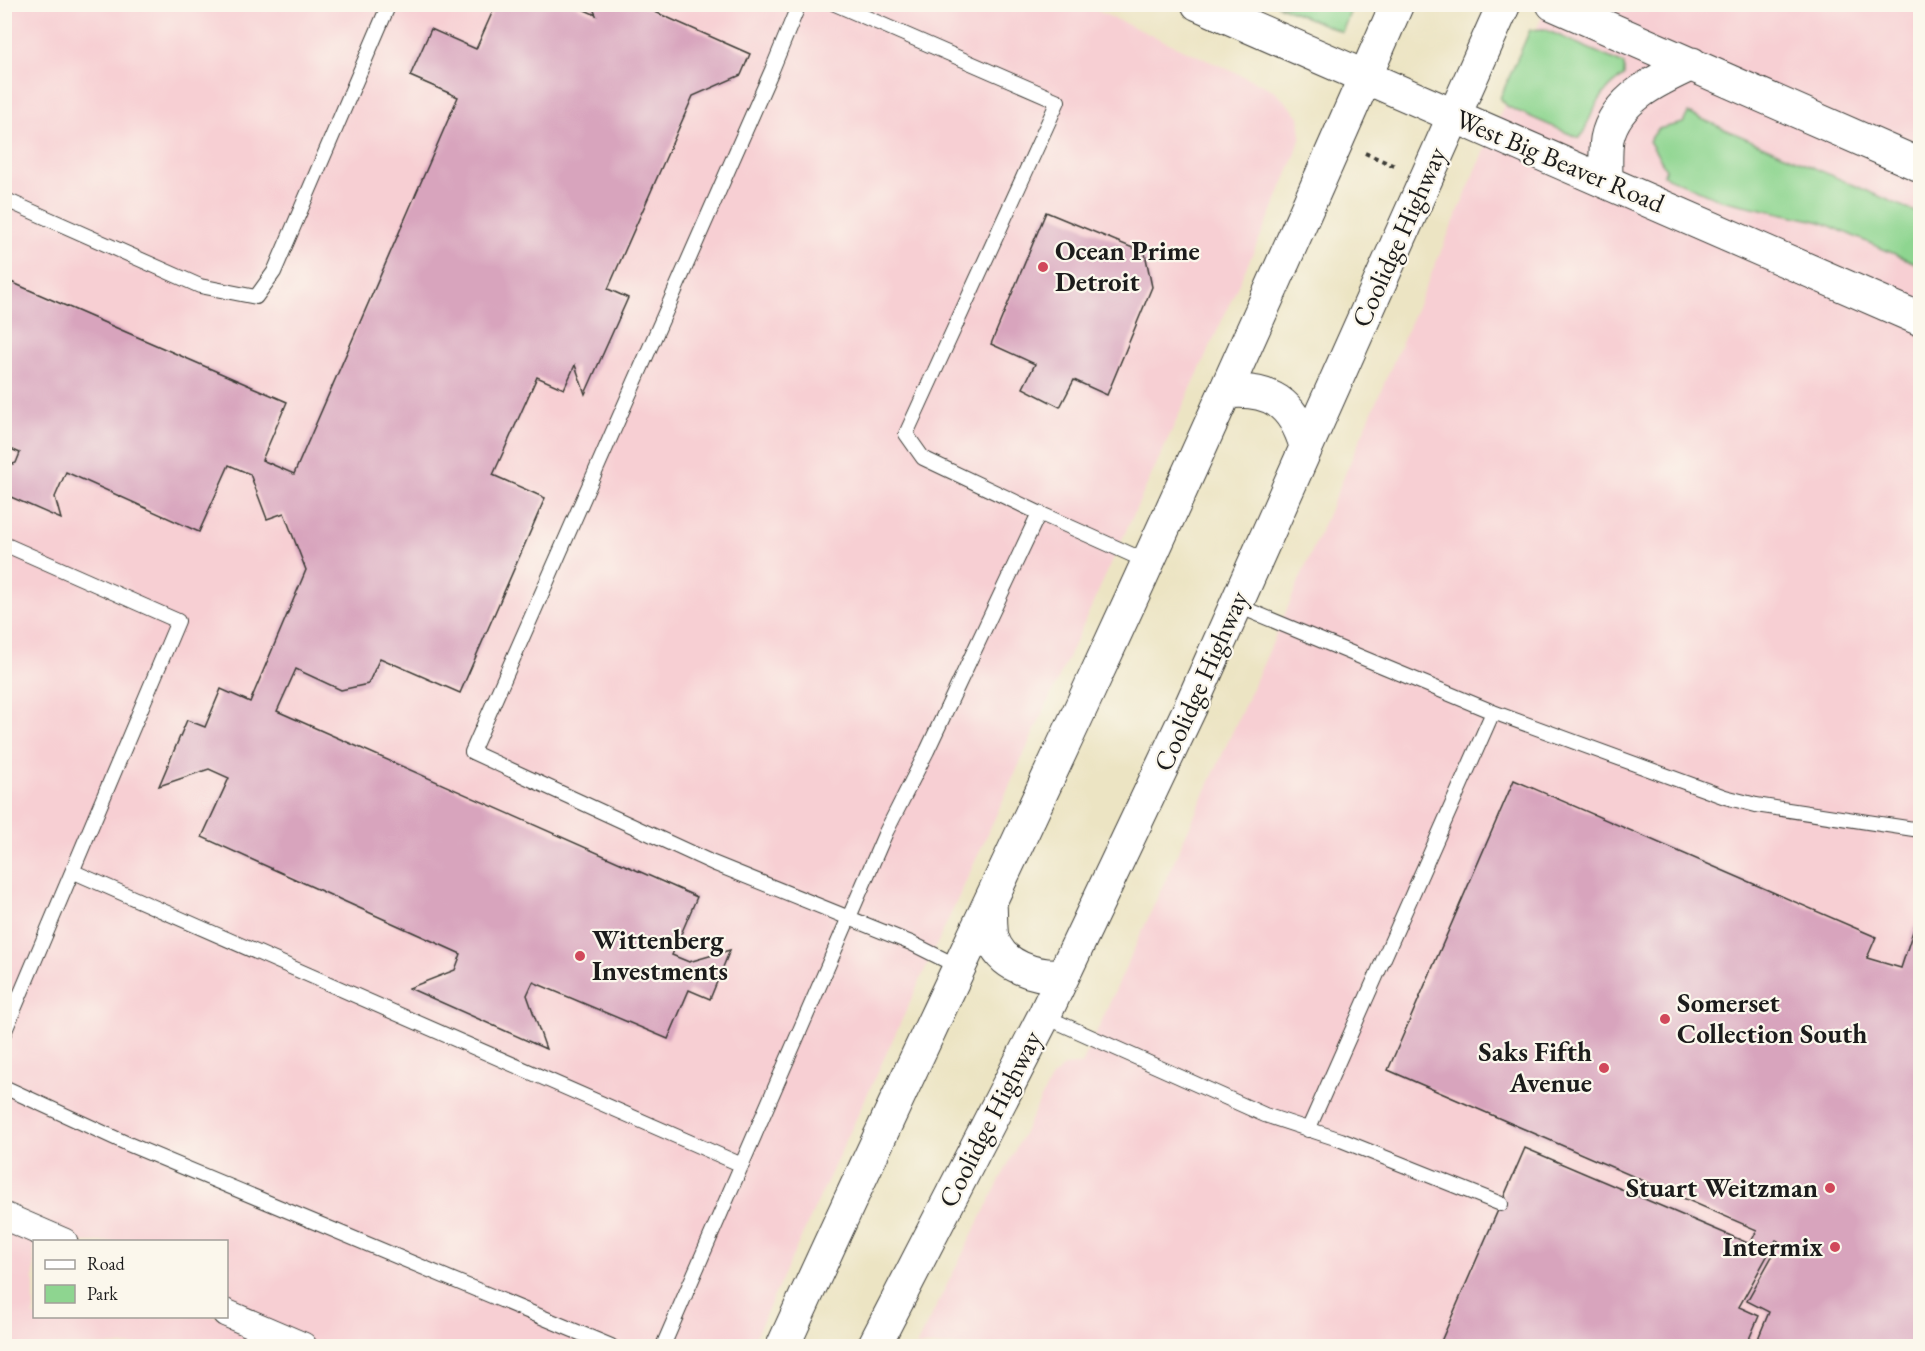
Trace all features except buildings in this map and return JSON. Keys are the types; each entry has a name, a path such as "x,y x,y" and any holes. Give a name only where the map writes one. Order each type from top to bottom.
{"main road":[{"name":"West Big Beaver Road","path":"1198,4 1920,319"},
{"path":"783,1347 862,1171 990,903 1148,562 1397,4"},
{"name":"Coolidge Highway","path":"874,1347 1044,1016 1190,708 1504,4"},
{"path":"1552,4 1920,165"},
{"path":"1606,182 1607,137 1616,118 1631,100 1655,80 1692,64"},
{"path":"1225,392 1245,390 1266,394 1287,408 1300,427 1306,446"},
{"path":"990,903 992,938 1012,963 1027,972 1046,976 1063,975"}],"street":[{"path":"4,1216 59,1240"},
{"path":"228,1314 303,1347"}],"lane":[{"path":"4,199 200,286 256,297 274,272 389,4"},
{"path":"798,4 748,125 472,752 713,864 911,943 959,967"},
{"path":"835,4 1058,101 906,434 923,458 1148,562"},
{"path":"663,1347 886,832 927,751 1039,513"},
{"path":"4,544 178,621 74,872 4,1033"},
{"path":"1236,605 1493,712 1725,797 1756,805 1920,830"},
{"path":"1308,1130 1493,712"},
{"path":"74,872 742,1165"},
{"path":"1044,1016 1265,1115 1341,1140 1501,1204"},
{"path":"4,1087 128,1144 611,1347"}],"path":[{"path":"1362,152 1397,167"}],"shaded area":[{"path":"5,5 1084,5 1275,91 1299,116 1301,136 1273,209 751,1346 5,1346"},
{"path":"1547,5 1920,5 1920,1346 916,1346 1052,1077 1065,1066 1082,1064 1265,660"}],"green space":[{"path":"1277,5 1353,5 1342,32"},
{"path":"1544,29 1624,64 1624,76 1604,94 1579,138 1508,107 1500,98 1530,30"},
{"path":"1688,113 1920,214 1920,265 1821,222 1721,200 1663,175 1666,169 1649,141 1658,129 1683,123"}],"place":[{"name":"Ocean Prime Detroit","path":"1043,267"},
{"name":"Wittenberg Investments","path":"580,956"},
{"name":"Somerset Collection South","path":"1665,1019"},
{"name":"Saks Fifth Avenue","path":"1604,1068"},
{"name":"Stuart Weitzman","path":"1830,1188"},
{"name":"Intermix","path":"1835,1247"}]}
